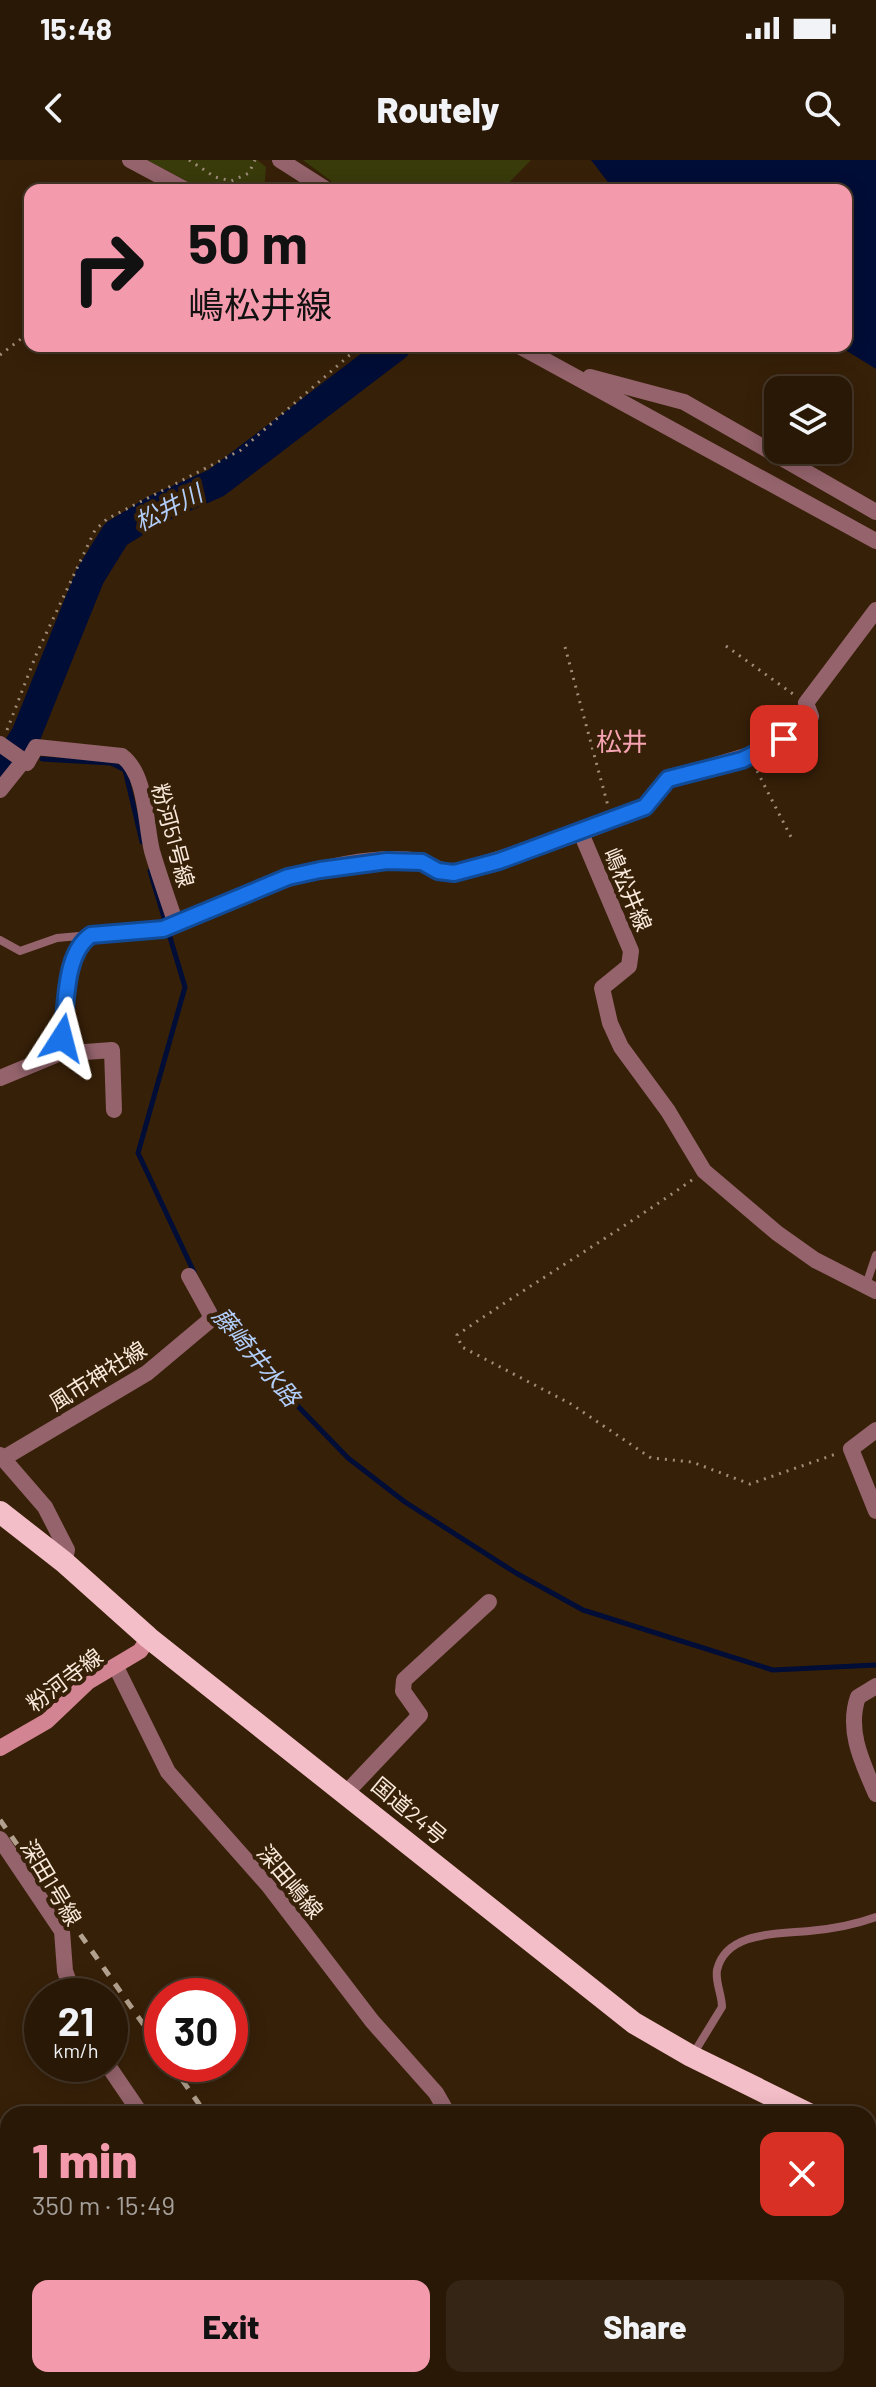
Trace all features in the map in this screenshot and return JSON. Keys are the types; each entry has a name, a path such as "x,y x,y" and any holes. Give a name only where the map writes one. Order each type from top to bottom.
{"highway":[{"name":"国道24号","path":"0,1512 64,1562 149,1638 347,1792 548,1958 634,2023 691,2056 793,2106"}],"main road":[{"name":"粉河寺線","path":"0,1748 47,1721 88,1682 140,1651 149,1638"}],"street":[{"path":"130,160 175,184"},
{"path":"280,160 318,184"},
{"path":"530,352 876,541"},
{"path":"563,369 684,402 876,512"},
{"path":"581,833 645,807 668,779 749,757 799,729 811,716 806,703 876,610"},
{"path":"0,790 26,761 2,739"},
{"name":"粉河51号線","path":"26,761 36,747 122,756 128,761 137,780 170,926"},
{"name":"嶋松井線","path":"91,935 170,926 288,877 387,861 422,862 438,871 454,873 581,833 631,951 629,966 602,988 610,1023 621,1047 668,1111 704,1171 815,1260 871,1288"},
{"path":"58,1054 71,968 77,949 91,935"},
{"path":"0,1078 58,1054 112,1050 114,1110"},
{"name":"風市神社線","path":"1,1457 147,1373 209,1321 210,1314 189,1276"},
{"path":"876,1430 851,1449 876,1511"},
{"path":"1,1457 45,1507 67,1550 64,1562"},
{"path":"347,1792 420,1715 403,1691 404,1680 489,1602"},
{"name":"深田嶋線","path":"116,1667 168,1772 268,1885 372,2021 436,2093 443,2106"},
{"path":"876,1686 858,1697 854,1723 858,1750 876,1794"},
{"name":"深田1号線","path":"0,1839 62,1931 68,1978"},
{"path":"119,2082 136,2106"}],"lane":[{"path":"0,940 20,951 57,938 91,935"},
{"path":"871,1288 876,1255"},
{"path":"691,2056 722,2007 716,1973 721,1960 746,1940 783,1931 852,1925 876,1917"}],"path":[{"path":"189,160 215,177 231,181 249,173 255,160"},
{"path":"0,355 24,337"},
{"path":"2,739 55,613 95,530 107,519 241,450 353,352"},
{"path":"726,646 806,703"},
{"path":"565,647 612,821"},
{"path":"749,757 792,839"},
{"path":"704,1171 600,1245 517,1294 457,1335 462,1347 571,1404 651,1458 692,1462 750,1484 851,1449"}],"shaded area":[{"path":"147,160 257,160 266,167 265,184 192,184"},
{"path":"303,160 531,160 508,184 335,184"}],"water":[{"path":"591,160 876,160 876,369 849,352 852,352 852,184 609,184"}],"waterway":[{"name":"松井川","path":"0,776 26,735 90,576 116,534 155,510 216,483 388,352"},
{"name":"藤崎井水路","path":"42,759 111,763 125,770 142,842"},
{"name":"藤崎井水路","path":"150,871 185,987 138,1153 194,1272"},
{"name":"藤崎井水路","path":"216,1312 259,1366 348,1458 405,1502 516,1573 583,1610 773,1670 876,1665"}],"railway":[{"path":"0,1820 144,2025"},
{"path":"184,2082 200,2106"}],"district":[{"name":"松井","path":"622,740"}],"route":[{"path":"62,1038 71,968 77,949 91,935 163,929 288,877 320,870 387,861 422,862 438,871 454,873 499,861 645,807 668,779 689,771 742,760 784,739"}]}
